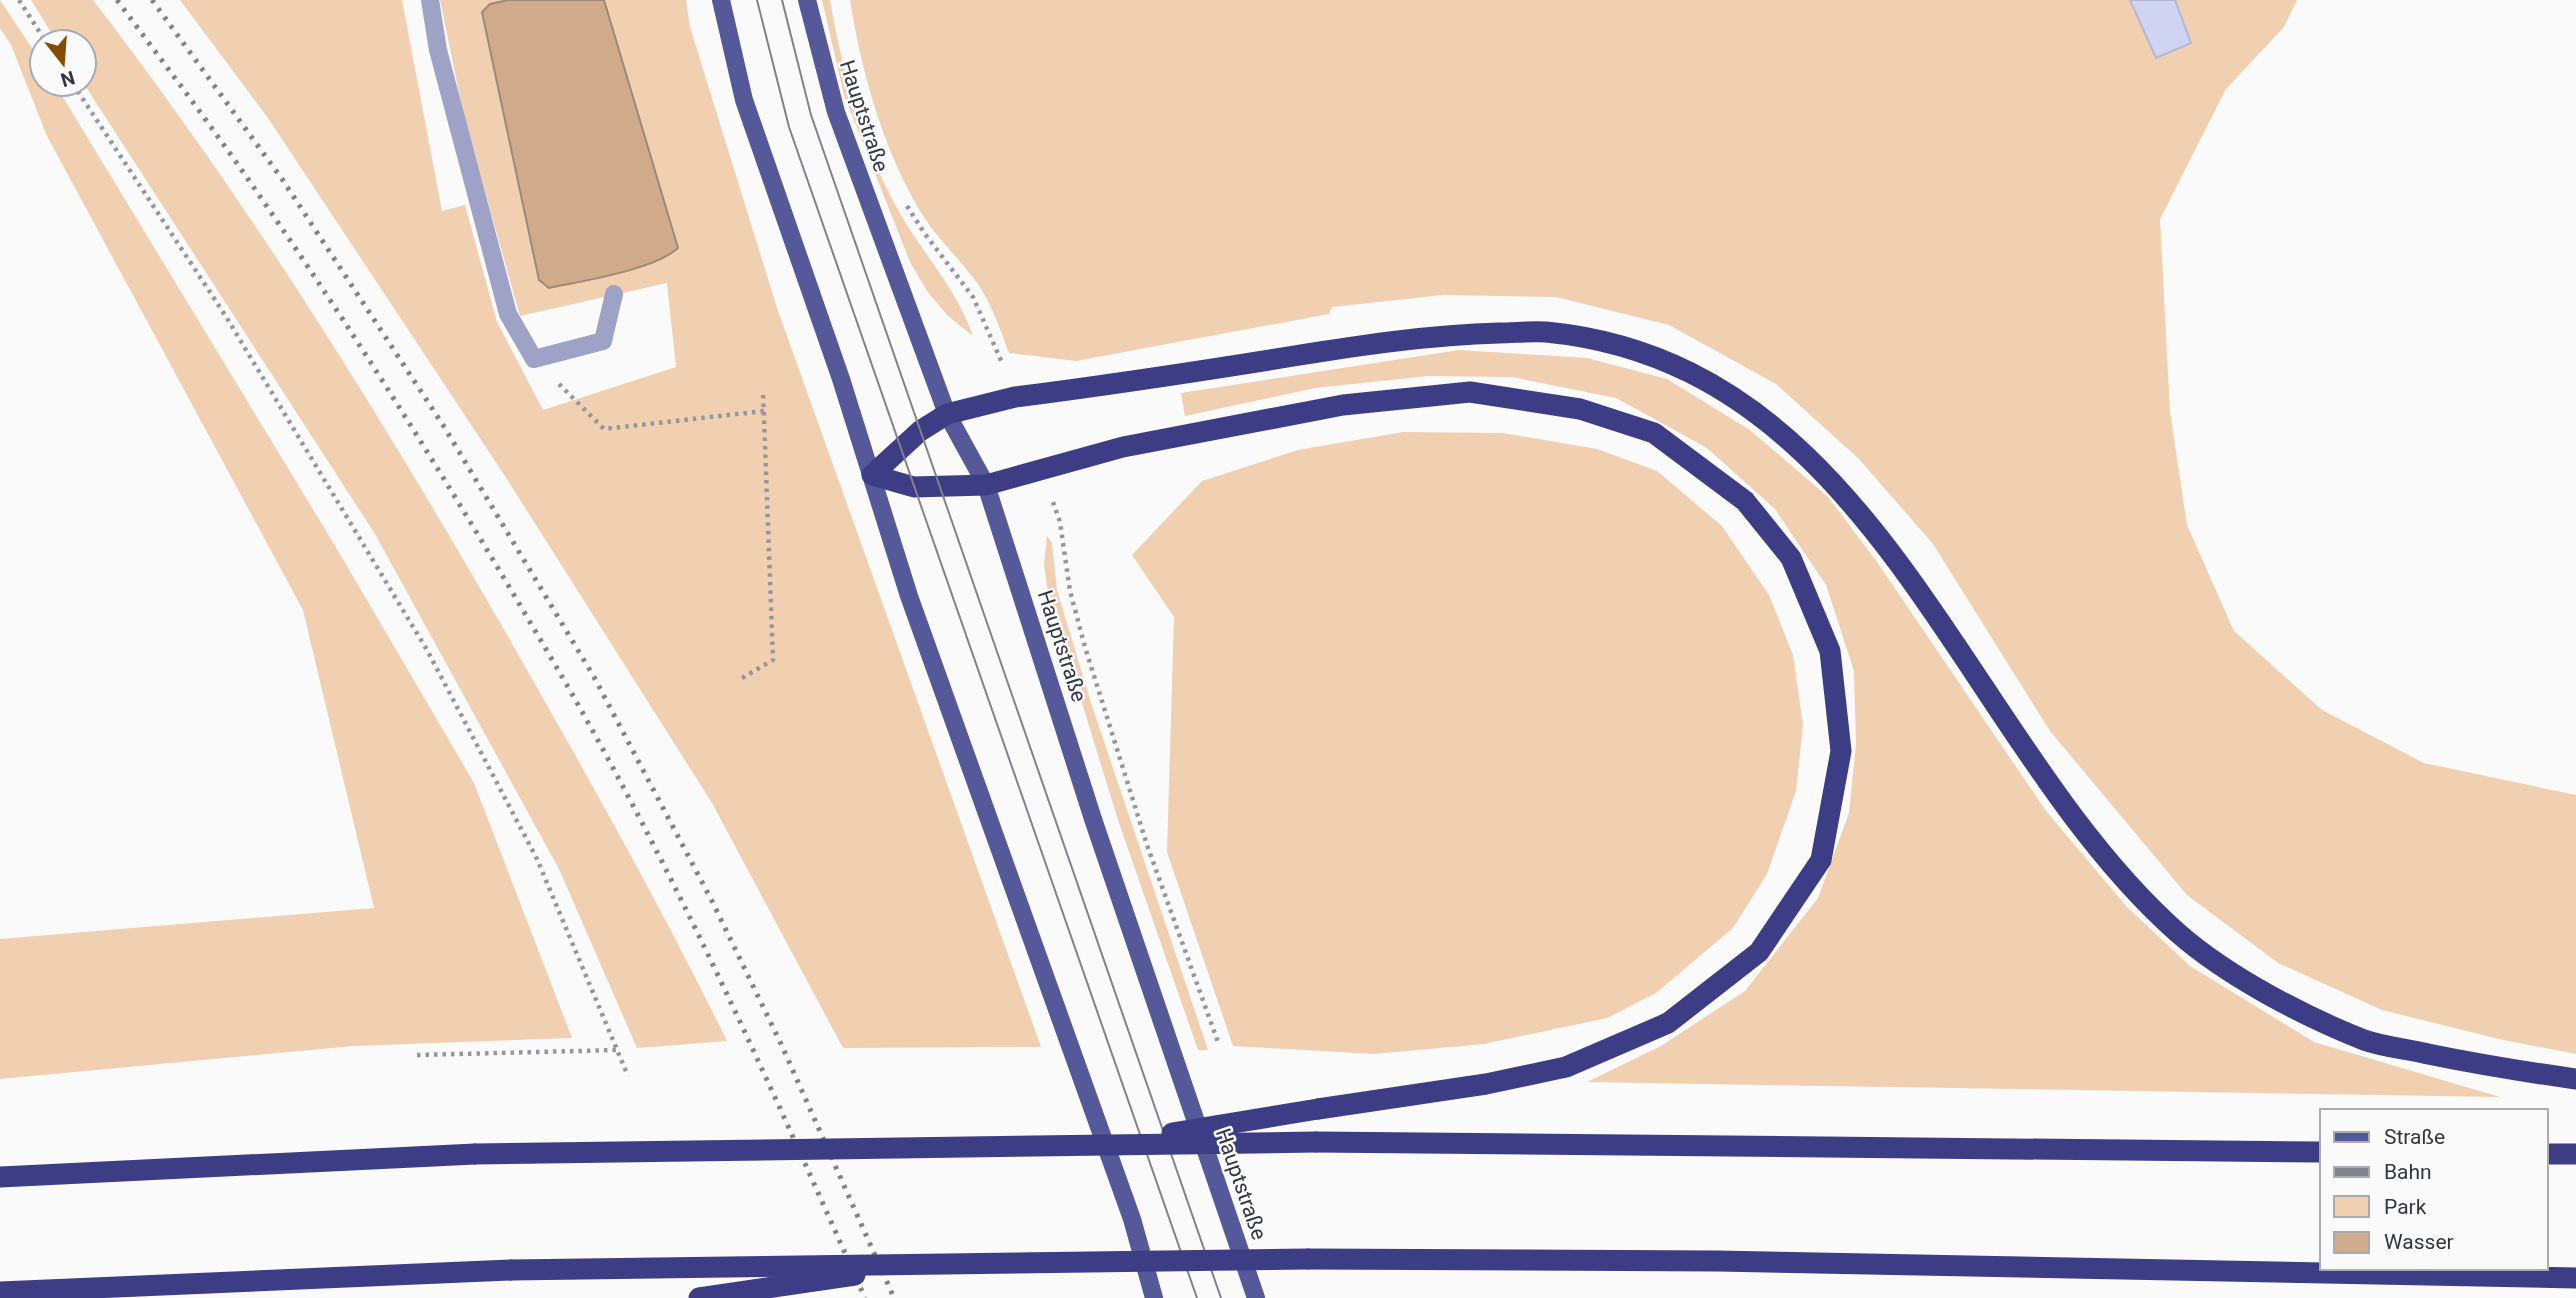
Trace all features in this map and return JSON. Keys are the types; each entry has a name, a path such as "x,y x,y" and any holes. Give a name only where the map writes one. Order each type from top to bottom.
{"highway":[{"path":"1104,1143 1486,1084 1566,1067 1668,1023 1759,953 1821,860 1841,751 1830,651 1791,558 1745,501 1654,433 1580,409 1470,392 1343,405 1123,447 986,485 914,488 873,475 910,439 947,414 1016,397 1452,334 1545,332 1606,344 1685,368 1779,429 1848,499 1926,599 1994,702 2127,885 2182,936 2269,995 2368,1041 2508,1070 2576,1079"},
{"path":"0,1177 475,1154 1104,1143 1316,1142 2320,1152"},
{"path":"2548,1154 2576,1154"},
{"path":"0,1292 511,1270 1308,1259 1731,1261 2576,1278"},
{"path":"699,1298 944,1262"}],"main road":[{"path":"721,0 724,23 744,100 873,475 909,597 1128,1206 1154,1298"},
{"name":"Hauptstraße","path":"808,8 836,112 947,414 986,485 1099,835 1256,1298"}],"lane":[{"path":"430,0 438,50 508,314 534,359 603,341 614,294"}],"path":[{"path":"19,0 37,28"},
{"path":"82,98 225,315 427,650 537,859 628,1076"},
{"path":"905,202 925,234 973,297 1016,397"},
{"path":"534,359 604,429 764,411"},
{"path":"743,678 774,660 763,391"},
{"name":"Hauptstraße","path":"1040,468 1060,522 1070,591 1085,647 1147,845 1219,1045"},
{"path":"417,1055 617,1050"}],"green space":[{"path":"0,0 28,42 28,88 11,45 0,28"},
{"path":"31,0 93,0 257,228 358,385 502,626 646,884 727,1041 637,1048 559,869 375,534 93,98 98,98 98,28 48,28"},
{"path":"180,0 402,0 442,211 465,205 497,322 543,410 676,367 667,283 520,316 464,117 440,0 508,0 490,4 482,13 539,280 549,288 678,248 604,0 686,0 690,27 777,308 1041,1047 843,1048 712,803 505,476 268,118"},
{"path":"822,0 830,0 855,107 885,185 906,224 948,286 973,336 948,316 927,291 910,262 844,95"},
{"path":"850,0 2297,0 2284,27 2226,89 2160,219 2170,412 2187,525 2234,631 2322,710 2424,763 2576,795 2576,1054 2499,1039 2382,1010 2278,963 2187,895 2050,731 1933,544 1859,459 1776,384 1669,325 1556,297 1443,295 1332,307 1329,314 1076,361 1009,353 984,294 922,214 892,156 866,79"},
{"path":"32,98 63,98 337,549 474,783 572,1038 353,1046 0,1079 0,939 374,908 303,610 47,136"},
{"path":"1459,350 1587,358 1667,379 1750,430 1828,497 1877,562 2046,811 2127,907 2190,966 2314,1042 2500,1097 1587,1082 1661,1046 1745,991 1818,898 1849,813 1856,744 1854,671 1826,585 1775,509 1707,448 1616,398 1512,377 1428,376 1315,388 1185,416 1181,393"},
{"path":"1403,432 1503,433 1597,449 1657,471 1722,526 1769,595 1793,655 1803,725 1796,791 1767,874 1733,928 1656,993 1607,1018 1484,1044 1374,1054 1233,1046 1167,852 1174,617 1132,555 1202,481 1298,450"},
{"path":"1047,536 1052,543 1057,590 1092,706 1208,1050 1198,1050 1119,823 1048,593 1044,564"}],"water":[{"path":"508,0 604,0 678,248 667,256 617,274 549,288 539,280 482,12 490,4"}],"building":[{"path":"2130,0 2175,0 2191,43 2156,58"}],"tram line":[{"path":"757,0 789,127 1197,1298"},
{"path":"782,0 811,115 1221,1298"}],"railway":[{"path":"117,0 242,170 300,255 457,500 568,687 687,912 865,1298"},
{"path":"152,0 282,179 443,425 594,677 712,901 782,1046 894,1298"}]}
